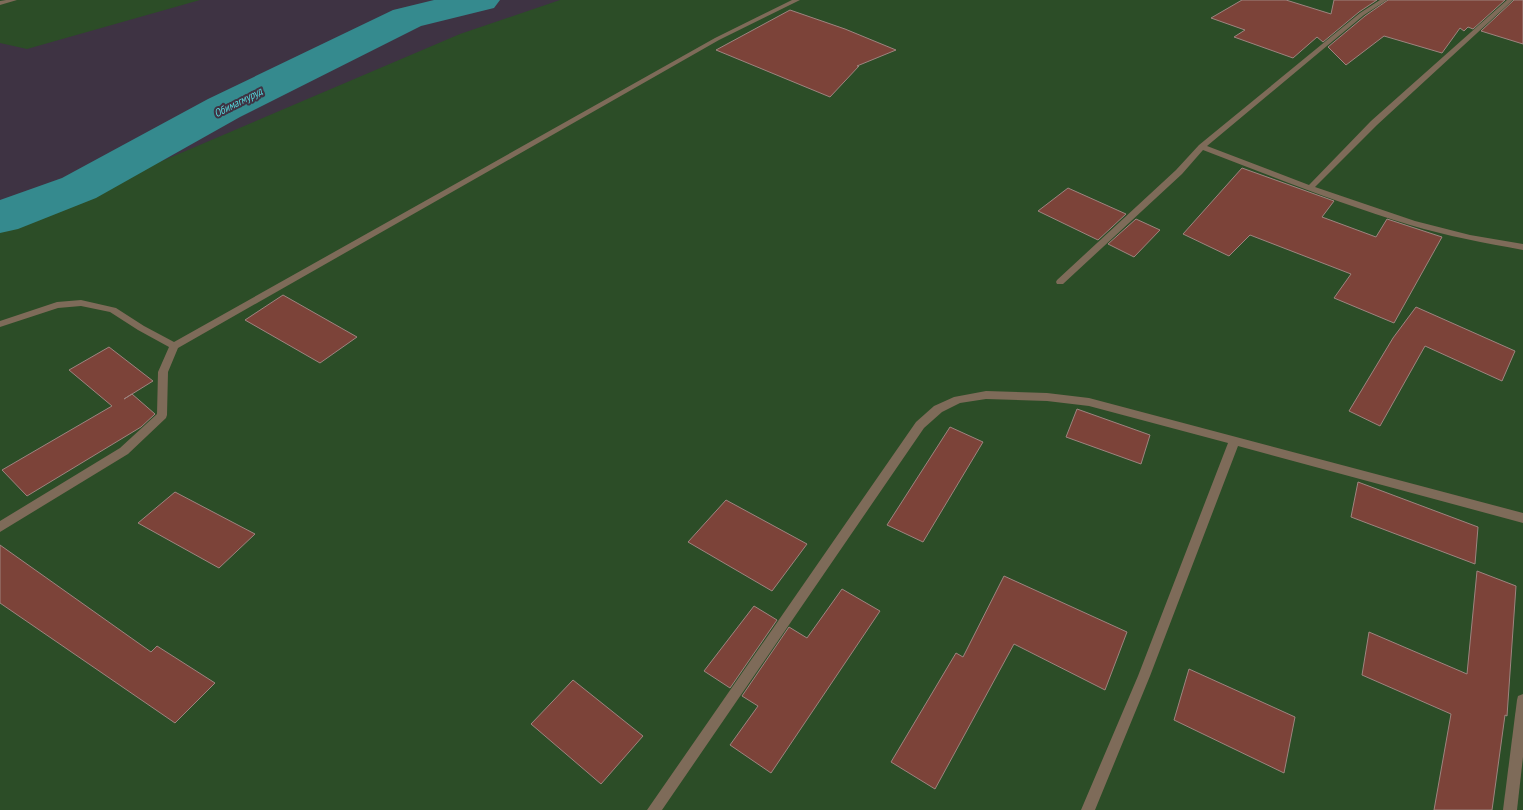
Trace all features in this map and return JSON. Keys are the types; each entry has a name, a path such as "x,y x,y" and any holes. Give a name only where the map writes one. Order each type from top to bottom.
{"street":[{"path":"0,3 14,0"},
{"path":"0,527 124,451 162,415 163,372 174,346 717,39 797,0"},
{"path":"1060,282 1179,172 1202,147 1362,14 1384,0"},
{"path":"1310,188 1374,123 1510,0"},
{"path":"1202,147 1310,188 1412,223 1470,238 1523,247"},
{"path":"0,324 57,305 81,303 112,310 174,346"},
{"path":"654,810 920,425 938,409 958,400 986,395 1047,397 1089,402 1234,442 1523,518"},
{"path":"1088,810 1144,676 1234,442"},
{"path":"1510,810 1523,700"}],"green space":[{"path":"0,0 200,0 27,49 0,43"},
{"path":"560,0 1523,0 1523,810 0,810 0,230 460,34"}],"building":[{"path":"1242,0 1286,0 1331,14 1334,0 1377,0 1359,12 1323,42 1317,37 1293,58 1234,37 1245,30 1211,18"},
{"path":"1388,0 1505,0 1473,29 1468,27 1464,31 1460,28 1442,53 1384,36 1346,65 1328,47 1365,16"},
{"path":"1514,0 1523,0 1523,44 1481,31"},
{"path":"790,10 845,29 896,50 857,66 859,66 830,97 716,50"},
{"path":"1242,168 1334,201 1322,217 1376,237 1387,219 1442,237 1394,323 1334,298 1351,274 1250,235 1229,256 1183,234"},
{"path":"1068,188 1126,214 1098,240 1038,211"},
{"path":"1136,219 1160,230 1134,257 1108,244"},
{"path":"283,295 357,337 320,363 245,320"},
{"path":"1416,307 1515,351 1502,381 1425,346 1380,426 1349,411 1393,338"},
{"path":"109,347 153,381 132,394 155,414 141,427 27,496 2,470 112,406 69,370"},
{"path":"1077,409 1150,435 1141,464 1066,437"},
{"path":"950,427 983,442 923,542 887,525"},
{"path":"1358,482 1478,527 1475,564 1351,517"},
{"path":"175,492 255,534 219,568 138,523"},
{"path":"726,500 807,544 772,591 688,542"},
{"path":"0,545 151,652 157,646 215,683 175,723 0,603"},
{"path":"1477,571 1516,586 1507,716 1505,715 1492,810 1434,810 1451,714 1362,675 1369,632 1467,674"},
{"path":"1004,576 1127,632 1105,690 1014,644 935,789 891,762 956,653 963,657"},
{"path":"842,589 880,611 771,773 730,745 758,706 742,696 789,627 807,638"},
{"path":"754,606 777,620 730,688 704,671"},
{"path":"1189,669 1295,717 1284,773 1174,720"},
{"path":"573,680 643,736 601,784 531,724"}],"waterway":[{"name":"Обимагмуруд","path":"0,218 79,188 224,108 407,18 481,0"}]}
